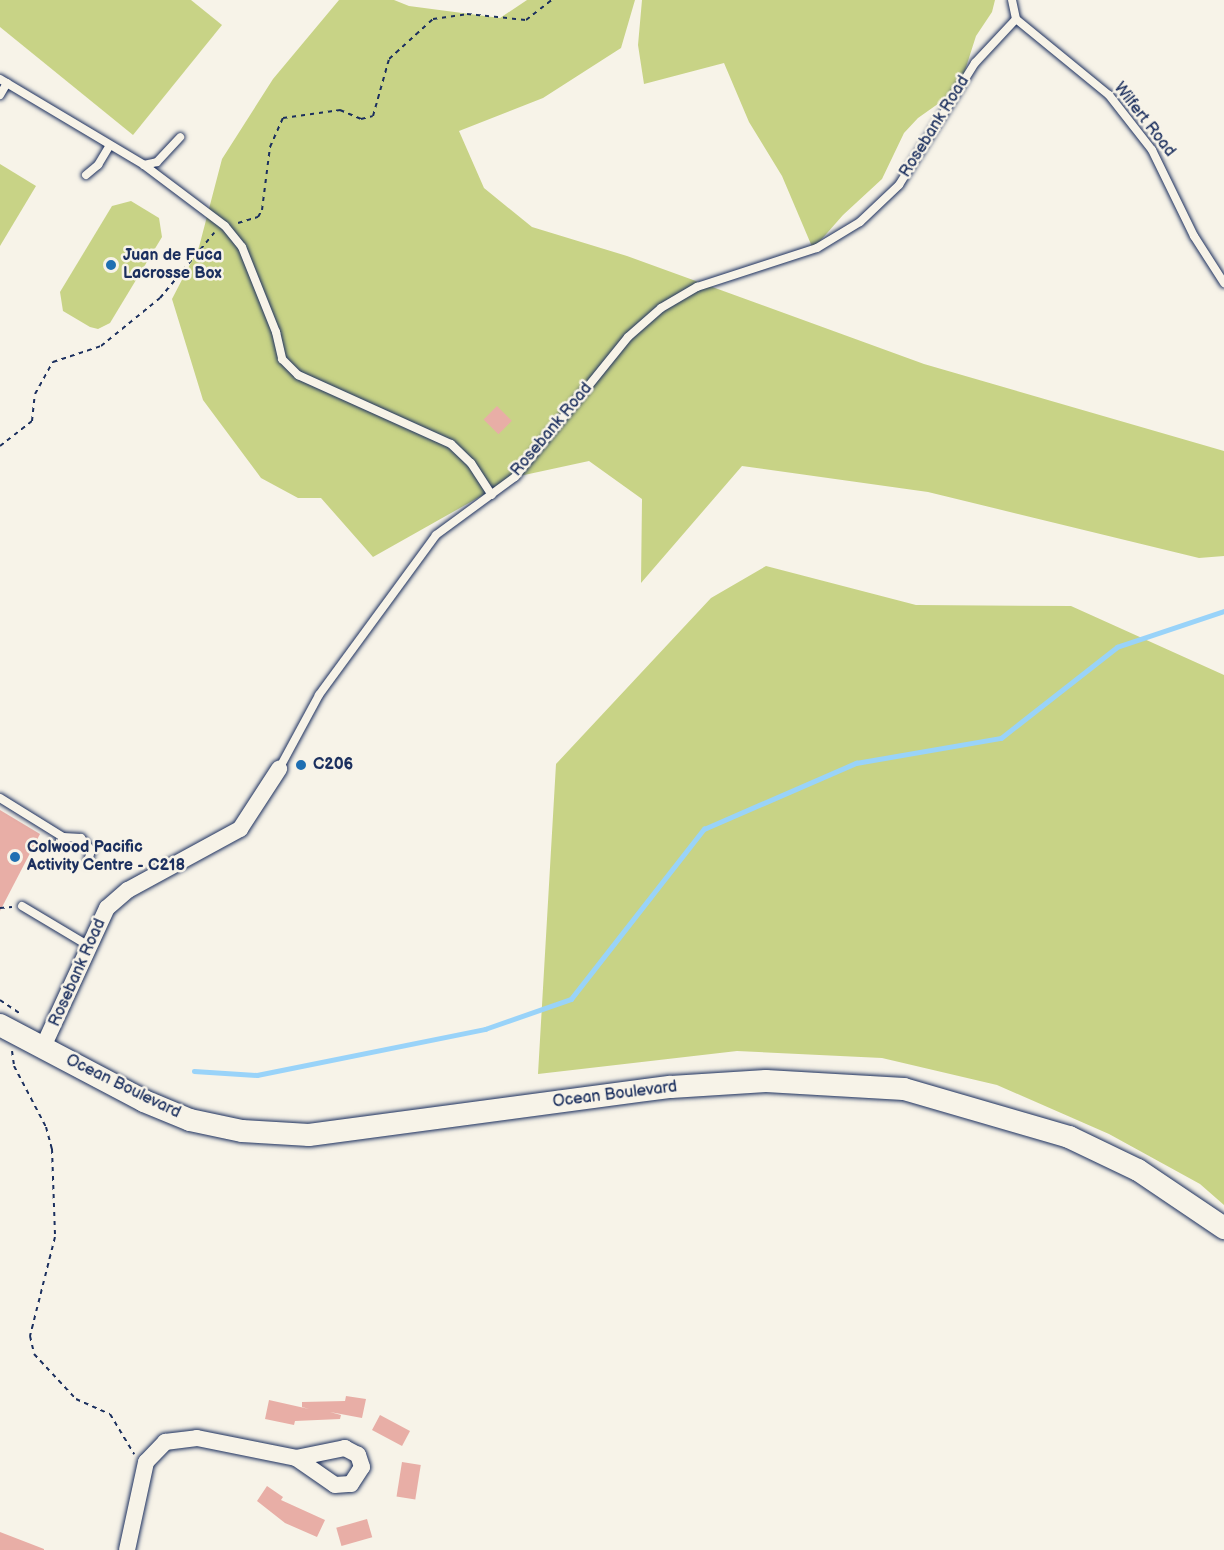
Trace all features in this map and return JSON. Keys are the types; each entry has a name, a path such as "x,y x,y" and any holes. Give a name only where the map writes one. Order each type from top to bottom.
{"street":[{"name":"Rosebank Road","path":"43,1047 89,946 116,898 240,829 279,769"},
{"name":"Ocean Boulevard","path":"9,1030 144,1101 190,1120 242,1131 309,1135 670,1087 766,1082 903,1089 983,1109 1069,1137 1138,1170 1224,1228"},
{"path":"127,1550 146,1462 153,1451 180,1438 216,1441 296,1458"}],"lane":[{"path":"1012,0 1016,19"},
{"name":"Wilfert Road","path":"1016,19 1108,95 1152,150 1194,236 1224,283"},
{"name":"Rosebank Road","path":"279,769 319,695 436,535 492,495 529,460 628,338 661,308 697,287 817,248 861,222 899,185 975,63 1016,19"},
{"path":"0,95 4,81 144,165 225,226 242,247 276,332 282,359 290,367 327,389 451,444 471,463 492,495"},
{"path":"144,165 157,162 180,137"},
{"path":"86,175 98,165 110,145"},
{"path":"0,798 61,841 72,835 88,843 92,856 88,862"},
{"path":"22,906 89,946"}],"path":[{"path":"0,446 32,421 35,393 53,362 101,346 160,298 199,247 225,226 258,217 262,210 270,147 283,118 340,110 362,119 373,116 389,59 434,19 467,14 526,20 552,0"},
{"path":"9,1030 14,1066 46,1127 52,1149 56,1210 55,1237 30,1336 34,1354 76,1399 110,1414 130,1451 146,1462"}],"green space":[{"path":"0,0 191,0 222,25 133,135 0,27"},
{"path":"339,0 394,0 409,6 500,18 527,0 635,0 621,48 543,98 459,131 484,188 532,227 627,256 924,364 1224,451 1224,556 1199,558 928,492 742,466 641,583 642,499 589,461 515,477 373,557 321,498 298,498 261,478 203,400 172,299 199,247 222,159 273,79"},
{"path":"642,0 995,0 992,12 976,36 959,89 918,118 904,133 882,179 843,215 813,249 782,176 749,122 724,63 644,84 638,45"},
{"path":"0,164 36,186 0,246"},
{"name":"Juan de Fuca Lacrosse Box","path":"131,201 159,218 162,237 110,323 98,329 90,327 63,311 60,292 112,206"},
{"path":"766,566 916,605 1071,606 1224,675 1224,1205 1200,1184 1109,1134 997,1085 882,1058 737,1051 538,1074 556,764 711,598"}],"building":[{"path":"497,406 512,421 498,434 484,419"},
{"name":"Colwood Pacific Activity Centre - C218","path":"0,810 40,834 0,911"},
{"path":"346,1396 366,1399 362,1418 330,1412 341,1415 340,1419 295,1421 294,1425 265,1419 269,1400 309,1409 302,1407 302,1402 345,1401"},
{"path":"380,1415 410,1431 402,1446 372,1430"},
{"path":"402,1462 421,1465 415,1500 397,1497"},
{"path":"267,1486 283,1497 281,1500 325,1520 317,1537 285,1523 257,1501"},
{"path":"367,1519 372,1537 341,1546 336,1528"},
{"path":"0,1532 44,1549 44,1550 0,1550"}],"waterway":[{"path":"194,1071 257,1075 485,1029 571,999 704,829 856,763 1001,738 1117,647 1224,611"}],"place":[{"name":"Juan de Fuca Lacrosse Box","path":"111,265"},
{"name":"C206","path":"301,765"},
{"name":"Colwood Pacific Activity Centre - C218","path":"15,857"}]}
